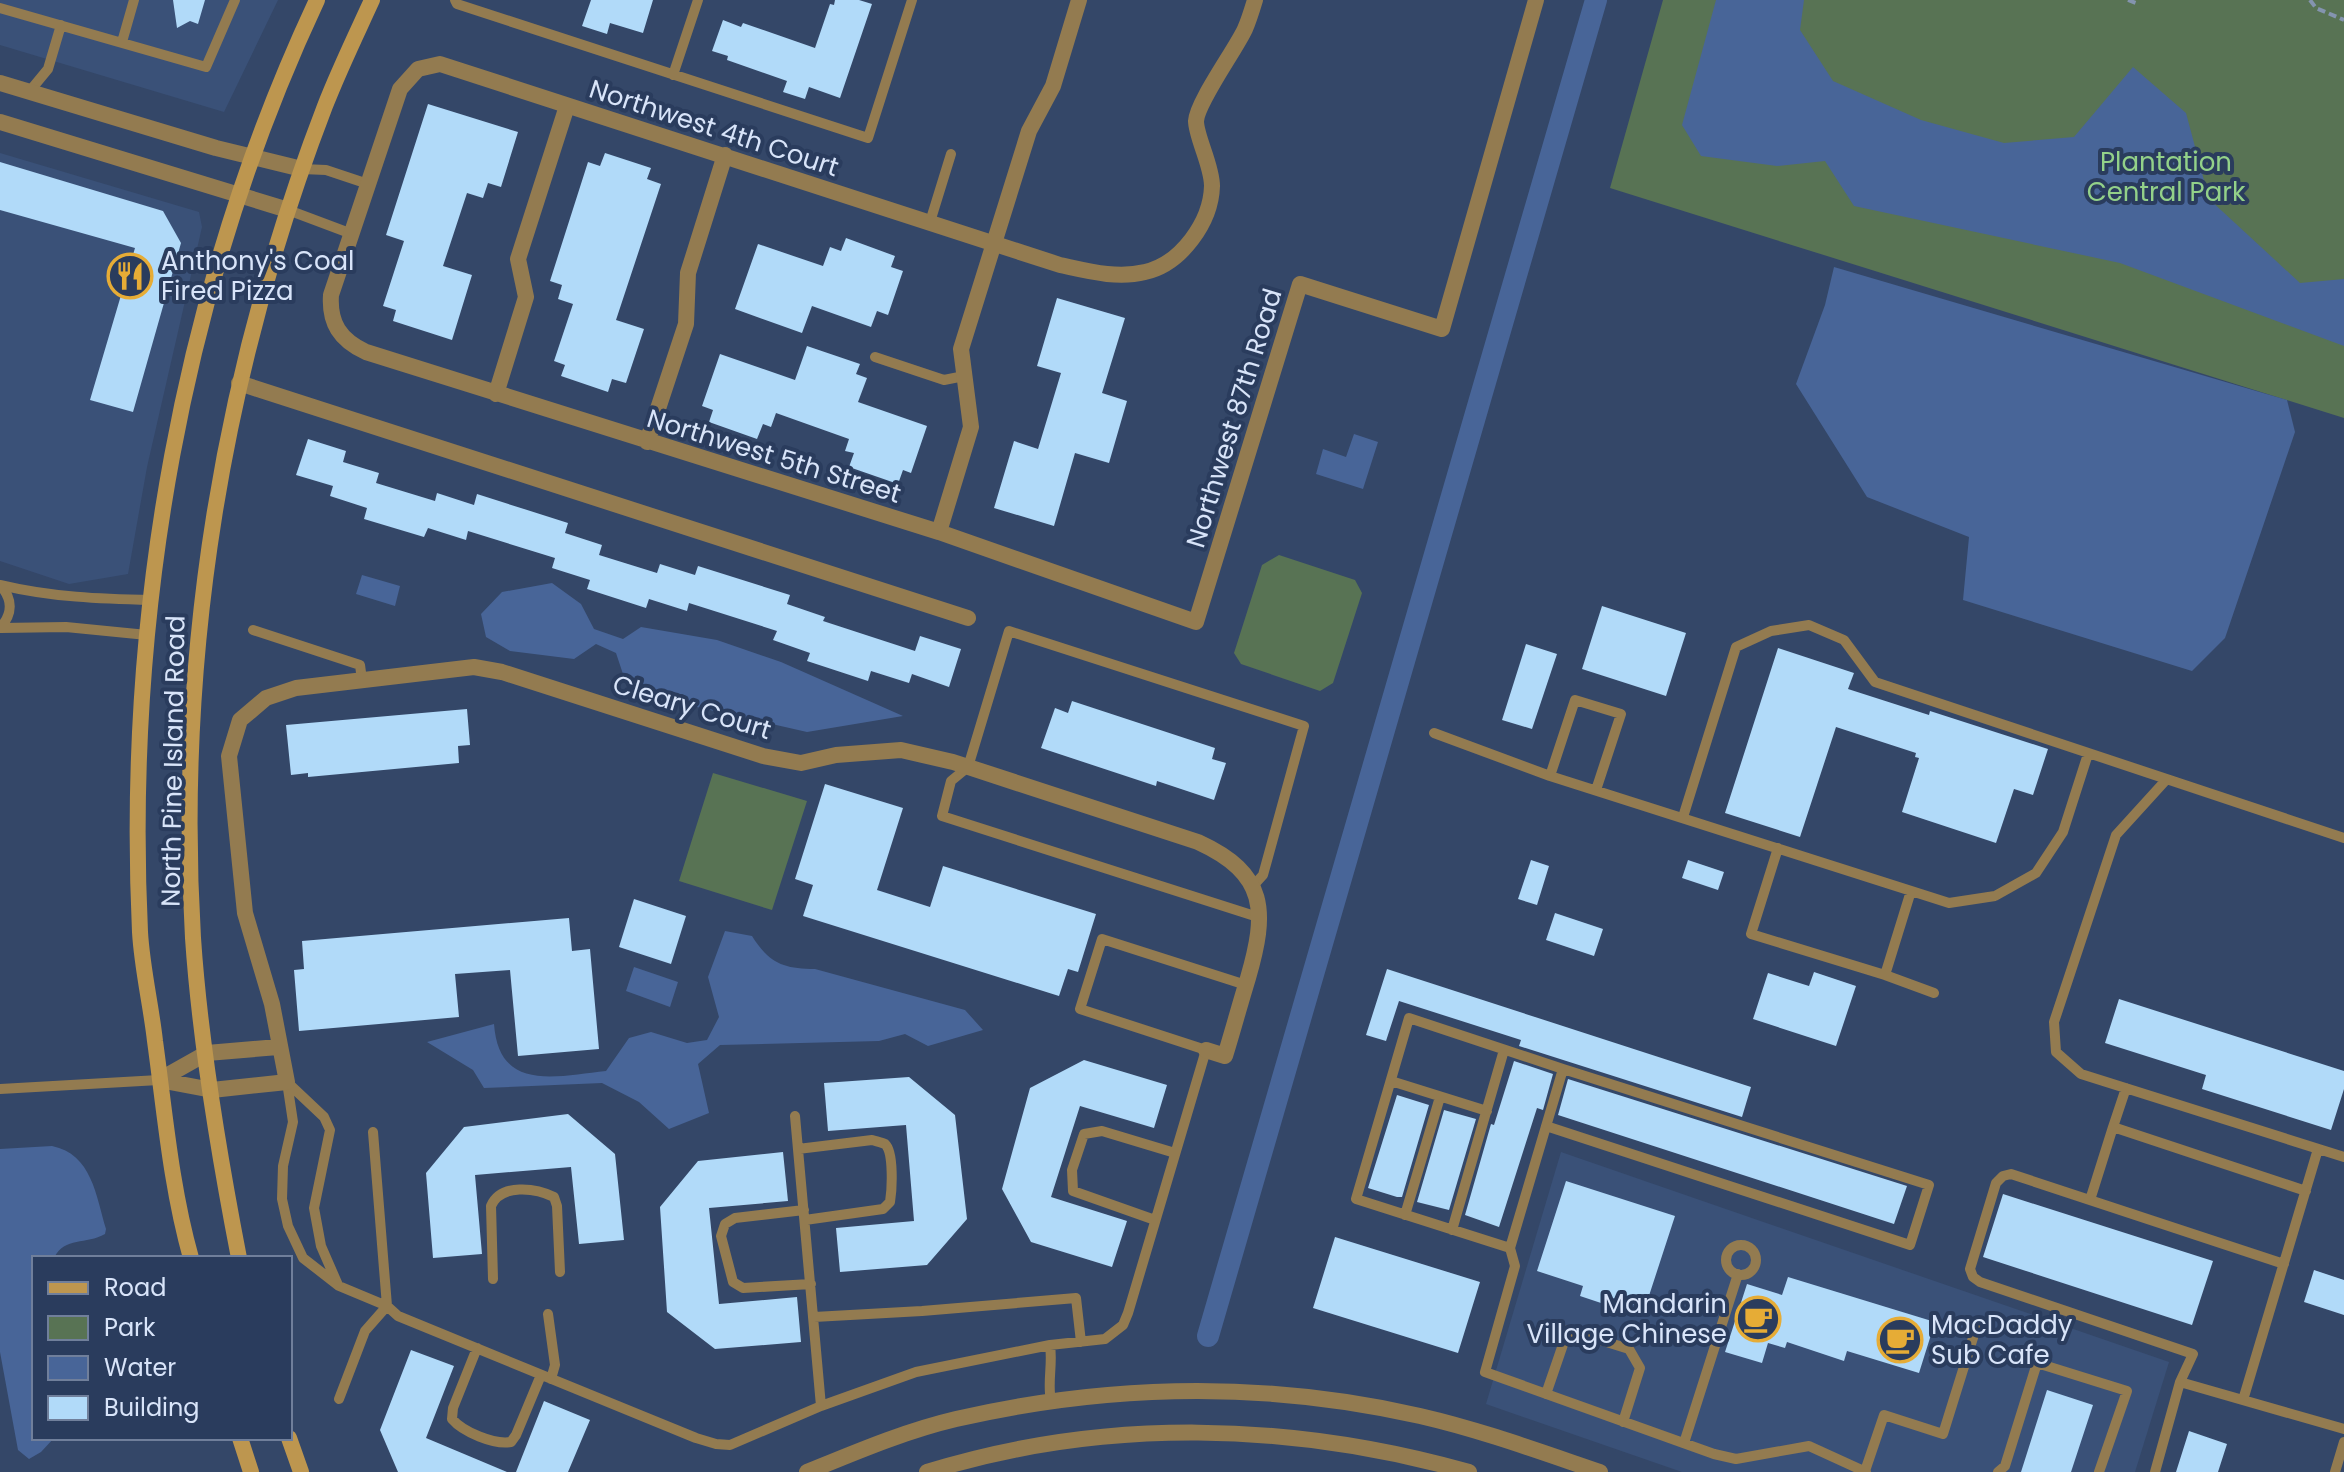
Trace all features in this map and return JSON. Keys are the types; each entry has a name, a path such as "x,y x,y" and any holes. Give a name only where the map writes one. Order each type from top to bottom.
{"main road":[{"name":"North Pine Island Road","path":"190,1256 178,1211 140,936 138,813 147,635 171,460 188,381 240,194 263,124 317,0"},
{"name":"North Pine Island Road","path":"239,1256 212,1090 193,938 190,807 194,677 204,569 218,485 256,314 302,169 327,102 372,0"},
{"path":"241,1440 251,1472"},
{"path":"290,1440 301,1472"}],"street":[{"path":"939,532 971,427 961,349 1029,131 1053,86 1079,0"},
{"name":"Northwest 4th Court","path":"368,184 400,89 418,69 440,64 1060,265 1096,273 1124,275 1148,272 1177,255 1196,235 1209,209 1212,185 1196,120 1212,84 1246,28 1255,0"},
{"name":"Northwest 87th Road","path":"1196,622 1300,284 1442,329 1536,0"},
{"path":"0,83 216,148 302,169"},
{"path":"0,96 29,92"},
{"path":"496,394 526,297 518,259 567,106"},
{"path":"0,122 288,210"},
{"path":"647,442 686,324 688,273 725,155"},
{"path":"352,234 368,184"},
{"name":"Northwest 5th Street","path":"352,234 331,295 330,311 340,335 352,346 647,442 939,532 1196,622"},
{"path":"239,383 968,618"},
{"name":"Cleary Court","path":"287,1082 272,1004 245,913 229,756 240,720 266,698 296,688 474,667 502,672 763,756 801,763 836,755 901,750 968,767 1198,842 1217,851 1253,886"},
{"path":"1206,1050 1225,1056 1257,947 1261,918 1253,886"},
{"path":"159,1080 207,1053 278,1047"},
{"path":"159,1080 212,1090 287,1082"},
{"path":"807,1472 879,1443 954,1420 1110,1393 1188,1390 1268,1392 1345,1401 1421,1416 1481,1432 1600,1472"},
{"path":"927,1472 1038,1445 1118,1434 1194,1431 1272,1435 1349,1444 1469,1472"}],"lane":[{"path":"122,42 134,0"},
{"path":"0,8 206,67 235,0"},
{"path":"455,0 457,4 868,138 912,0"},
{"path":"673,75 698,0"},
{"path":"29,92 48,69 61,25"},
{"path":"930,222 951,154"},
{"path":"302,169 326,170 368,184"},
{"path":"288,210 352,234"},
{"path":"875,357 944,380 964,376"},
{"path":"1,585 33,593 152,600"},
{"path":"0,628 7,621 11,606 7,592 1,585"},
{"path":"1683,817 1736,647 1771,631 1809,625 1844,640 1875,682 2344,838"},
{"path":"0,628 66,627 147,635"},
{"path":"253,630 360,665 362,680"},
{"path":"1253,886 1263,875 1304,726 1009,631 968,767 951,781 942,816 1261,918"},
{"path":"1550,776 1575,700 1621,714 1596,790"},
{"path":"1434,733 1550,776 1949,903 1995,896 2036,873 2063,832 2088,754"},
{"path":"2166,780 2116,835 2054,1022 2056,1052 2081,1074 2344,1157"},
{"path":"1778,848 1751,934 1934,993"},
{"path":"1885,975 1911,891"},
{"path":"287,1082 293,1122 283,1166 282,1199 288,1226 303,1258 339,1286 387,1306 398,1316 716,1444 730,1445 821,1406 916,1372 1050,1345 1105,1339 1123,1325 1206,1050 1080,1009 1102,939 1246,985"},
{"path":"1510,1248 1356,1199 1409,1018 1929,1185 1910,1245 1546,1126"},
{"path":"1452,1230 1504,1050"},
{"path":"1563,1069 1510,1248 1515,1266 1485,1372 1736,1459 1809,1446 1838,1467 1865,1472 1884,1415 1943,1434 1977,1325"},
{"path":"0,1089 159,1080"},
{"path":"1391,1081 1487,1111"},
{"path":"287,1082 324,1117 330,1130 314,1208 321,1246 339,1286"},
{"path":"2090,1200 2126,1088"},
{"path":"1405,1215 1440,1097"},
{"path":"795,1116 821,1406"},
{"path":"2113,1127 2306,1191"},
{"path":"1155,1220 1073,1191 1072,1170 1084,1134 1102,1131 1175,1153"},
{"path":"339,1399 365,1331 387,1306 373,1132"},
{"path":"798,1149 872,1140 884,1143 888,1148 893,1184 890,1202 883,1209 735,1218 725,1224 721,1236 733,1282 743,1288 811,1284"},
{"path":"2243,1400 2318,1149"},
{"path":"2155,1472 2180,1382 2193,1354 1980,1282 1973,1277 1970,1269 1996,1183 2003,1176 2011,1174 2284,1264"},
{"path":"493,1279 491,1206 494,1199 501,1194 533,1188 554,1197 557,1206 560,1272"},
{"path":"1684,1443 1738,1274"},
{"path":"814,1317 1076,1298 1081,1342"},
{"path":"477,1348 453,1408 452,1419 459,1427 502,1444 511,1442 555,1365 548,1314"},
{"path":"1546,1394 1568,1330 1629,1349 1640,1368 1623,1422"},
{"path":"1050,1345 1052,1362 1048,1387 1051,1401"},
{"path":"1998,1472 2005,1466 2037,1363 2127,1391 2099,1472"},
{"path":"2180,1382 2344,1429"},
{"path":"2335,1472 2344,1442"}],"path":[{"path":"2128,0 2136,3 2137,0"},
{"path":"2310,0 2316,8 2344,20"}],"shaded area":[{"path":"0,0 278,0 224,112 0,45"},
{"path":"0,153 199,212 202,227 147,467 128,574 69,584 0,561"},
{"path":"1561,1152 2169,1362 2135,1472 1682,1472 1486,1404"}],"green space":[{"name":"Plantation Central Park","path":"1663,0 2344,0 2344,418 1610,188"},
{"path":"1279,555 1355,580 1362,593 1333,683 1320,691 1241,664 1234,653 1262,565"},
{"path":"713,773 807,801 772,910 679,881"}],"water":[{"path":"1716,0 1804,0 1800,30 1833,81 1921,120 2004,143 2074,137 2133,67 2186,113 2209,199 2300,283 2344,279 2344,346 2120,263 1854,206 1825,161 1777,166 1701,156 1682,125"},
{"path":"1834,267 2287,400 2295,432 2225,638 2192,671 1963,600 1969,537 1867,497 1796,384 1825,305"},
{"path":"1354,434 1378,442 1363,489 1316,474 1323,449 1346,457"},
{"path":"362,575 400,586 395,606 356,594"},
{"path":"552,583 581,604 594,629 623,639 641,627 717,640 781,662 903,716 807,732 675,702 624,677 616,653 596,644 574,659 510,651 486,637 481,614 502,592"},
{"path":"725,931 752,936 765,953 785,966 815,969 965,1010 983,1030 928,1046 905,1034 879,1041 720,1045 698,1064 709,1113 669,1129 639,1102 602,1083 484,1088 473,1070 427,1042 494,1024 498,1046 507,1061 519,1071 550,1077 606,1071 629,1038 651,1032 687,1043 707,1040 719,1017 708,977"},
{"path":"634,967 678,982 670,1007 626,991"},
{"path":"52,1146 76,1158 90,1178 106,1229 105,1234 70,1244 55,1256 32,1256 32,1440 52,1440 29,1459 18,1450 0,1352 0,1149"}],"building":[{"path":"173,0 205,0 198,24 190,21 177,28"},
{"path":"591,0 653,0 643,33 610,23 607,34 582,26"},
{"path":"835,0 859,0 872,4 840,98 809,87 805,99 783,92 787,81 727,60 728,56 712,51 723,20 741,27 743,23 815,48 830,4 834,5"},
{"path":"428,104 518,132 501,187 488,183 483,198 467,193 443,266 472,275 452,340 393,321 396,310 383,306 404,241 386,235"},
{"path":"605,153 651,168 647,179 661,184 616,320 644,329 626,383 612,379 608,392 561,376 565,365 554,361 573,304 558,299 562,285 550,281 588,162 600,166"},
{"path":"0,162 163,211 181,243 133,412 90,400 135,248 0,210"},
{"path":"846,238 895,256 891,267 903,271 888,315 877,311 871,327 812,306 802,333 735,309 758,244 823,266 830,247 841,251"},
{"path":"1057,298 1125,318 1102,393 1127,401 1109,463 1075,453 1054,526 994,508 1014,441 1038,449 1061,373 1037,366"},
{"path":"807,346 860,364 856,374 867,378 858,402 927,426 911,473 903,470 898,484 849,467 854,453 845,451 849,439 776,413 771,427 763,424 757,439 709,422 713,410 702,406 720,354 795,380"},
{"path":"308,439 346,451 343,462 379,473 376,483 435,501 437,493 474,505 477,494 568,523 565,533 602,545 599,555 657,573 660,564 695,575 698,566 790,595 787,604 825,617 823,621 915,651 920,636 961,649 949,687 912,674 909,683 871,671 868,681 807,661 810,653 773,640 777,631 689,603 687,611 649,599 646,608 587,589 590,580 552,568 555,558 468,531 466,540 428,528 424,537 364,519 367,508 330,496 333,486 296,475"},
{"path":"1602,606 1686,633 1666,696 1582,669"},
{"path":"1526,644 1557,654 1532,729 1502,720"},
{"path":"1778,648 1854,673 1848,689 1929,715 1930,711 2048,749 2033,795 2014,789 1996,843 1902,812 1919,758 1915,757 1916,753 1836,727 1800,837 1725,813"},
{"path":"1072,701 1215,748 1212,759 1226,763 1214,800 1157,781 1156,786 1041,748 1055,708 1068,713"},
{"path":"467,709 470,745 458,746 459,763 308,777 308,773 291,775 286,725"},
{"path":"825,784 903,808 877,890 930,907 943,866 1096,914 1078,972 1068,969 1059,996 803,916 813,885 795,879"},
{"path":"1531,860 1549,866 1537,905 1518,899"},
{"path":"1688,860 1724,872 1718,890 1682,878"},
{"path":"634,899 686,916 671,964 619,947"},
{"path":"1555,913 1603,929 1594,956 1546,940"},
{"path":"569,918 572,951 590,949 599,1049 518,1056 510,970 455,974 459,1017 299,1031 294,970 304,969 302,941"},
{"path":"1387,969 1751,1087 1742,1117 1519,1046 1521,1040 1399,1001 1386,1041 1366,1035"},
{"path":"1814,972 1856,986 1836,1046 1753,1019 1768,973 1809,986"},
{"path":"2119,999 2344,1071 2344,1089 2331,1130 2202,1089 2206,1075 2105,1043"},
{"path":"1084,1060 1167,1085 1154,1128 1080,1106 1051,1197 1127,1221 1112,1267 1031,1242 1002,1189 1030,1088"},
{"path":"1514,1061 1553,1074 1543,1110 1537,1108 1499,1227 1465,1215 1491,1124 1494,1125"},
{"path":"909,1077 955,1115 967,1219 927,1265 840,1272 836,1228 914,1221 906,1125 828,1131 824,1083"},
{"path":"1568,1079 1907,1186 1894,1224 1558,1115"},
{"path":"1397,1095 1429,1105 1402,1197 1368,1188"},
{"path":"1444,1110 1476,1119 1449,1210 1417,1202"},
{"path":"568,1114 615,1154 624,1240 579,1244 571,1167 475,1175 482,1254 433,1258 426,1173 464,1127"},
{"path":"783,1152 788,1201 709,1208 719,1304 797,1297 801,1342 715,1349 667,1312 660,1207 698,1161"},
{"path":"1566,1181 1675,1216 1645,1308 1603,1295 1601,1303 1580,1296 1583,1286 1537,1271"},
{"path":"2003,1194 2213,1261 2192,1325 1983,1257"},
{"path":"1335,1237 1480,1282 1458,1353 1313,1308"},
{"path":"2314,1270 2344,1280 2344,1315 2304,1302"},
{"path":"1788,1277 1935,1322 1919,1373 1847,1351 1844,1361 1787,1342 1785,1348 1768,1343 1762,1363 1725,1352 1747,1284 1782,1295"},
{"path":"411,1350 454,1366 426,1438 507,1472 398,1472 380,1430"},
{"path":"2047,1390 2093,1405 2071,1472 2021,1472"},
{"path":"544,1401 590,1420 568,1472 516,1472"},
{"path":"2189,1431 2227,1444 2218,1472 2176,1472"}],"waterway":[{"path":"1208,1336 1596,0"}],"place":[{"name":"Anthony's Coal Fired Pizza","path":"130,276"},
{"name":"Mandarin Village Chinese","path":"1758,1319"},
{"name":"MacDaddy Sub Cafe","path":"1900,1340"}]}
